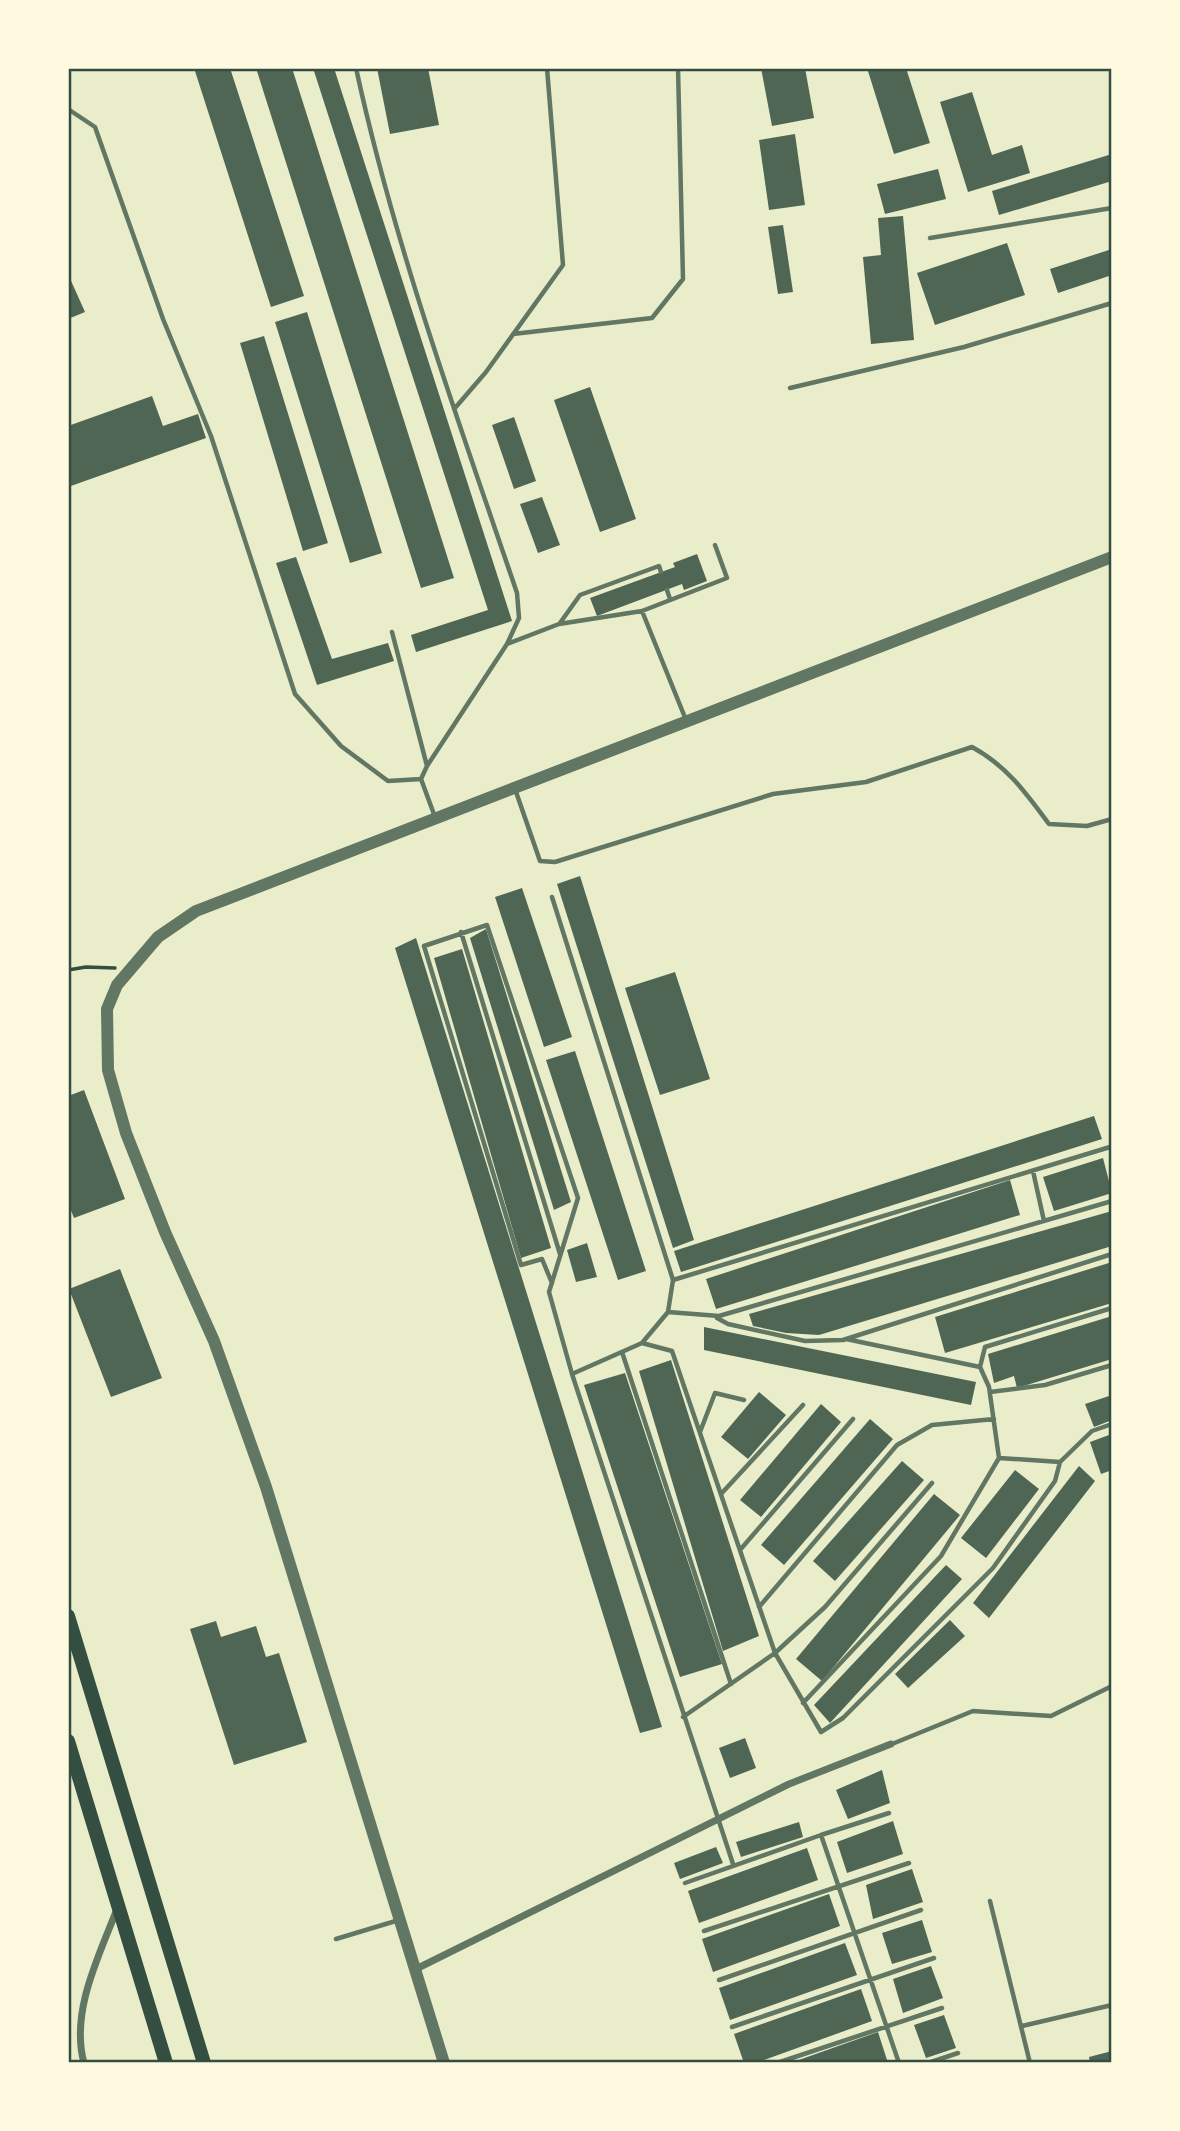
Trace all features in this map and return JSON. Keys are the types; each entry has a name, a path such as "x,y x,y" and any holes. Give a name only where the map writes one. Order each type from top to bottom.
{"main road":[{"path":"68,1616 204,2063"},
{"path":"68,1741 166,2063"}],"street":[{"path":"444,2063 241,1414 126,1133 107,1070 107,1009 117,985 158,937 196,911 1112,557"},
{"path":"415,1969 717,1822 789,1784 891,1744"},
{"path":"84,2063 79,2033 82,2013 118,1905"}],"lane":[{"path":"356,68 375,158 402,252 517,593 519,618 507,645 421,779 435,819"},
{"path":"455,409 563,265 547,68"},
{"path":"513,334 652,318 683,279 678,68"},
{"path":"68,109 95,127 163,319 211,436 295,694 341,746 388,781 421,779"},
{"path":"930,238 1112,208"},
{"path":"790,388 964,347 1112,303"},
{"path":"507,645 559,624 642,611 727,578 715,545"},
{"path":"559,624 580,595 659,566 661,572"},
{"path":"667,590 670,599"},
{"path":"642,611 686,721"},
{"path":"392,632 427,766"},
{"path":"514,788 540,861 555,862 773,794 866,782 972,747 994,759 1015,778 1049,824 1087,826 1112,819"},
{"path":"552,897 673,1280 668,1312 642,1343 572,1374"},
{"path":"552,1283 542,1259 521,1265 424,946 487,925 578,1198 561,1255 552,1283 549,1292 572,1374 733,1864"},
{"path":"461,932 561,1255"},
{"path":"673,1280 1110,1147 1112,1152"},
{"path":"1033,1170 1044,1221"},
{"path":"668,1312 714,1316 1112,1201"},
{"path":"845,1339 1112,1254"},
{"path":"803,1703 941,1556 999,1458 990,1392 980,1367 985,1347 1112,1308"},
{"path":"714,1316 728,1324 805,1341 845,1339 980,1367"},
{"path":"642,1343 672,1351 775,1653 821,1732 843,1718 993,1568 1055,1481 1059,1462 1092,1431 1112,1424"},
{"path":"622,1352 731,1684"},
{"path":"990,1392 1045,1385 1112,1365"},
{"path":"700,1433 715,1393 744,1399"},
{"path":"720,1494 803,1405"},
{"path":"740,1550 853,1419"},
{"path":"759,1607 897,1445 932,1425 994,1419"},
{"path":"999,1458 1059,1462"},
{"path":"683,1717 775,1653 825,1607 932,1483"},
{"path":"891,1744 973,1711 1051,1716 1112,1686"},
{"path":"685,1883 733,1864 889,1813"},
{"path":"821,1835 899,2063"},
{"path":"704,1931 909,1863"},
{"path":"990,1901 1030,2063"},
{"path":"719,1980 921,1910"},
{"path":"336,1939 400,1919"},
{"path":"732,2027 934,1958"},
{"path":"1022,2026 1112,2005"},
{"path":"777,2063 942,2008"},
{"path":"928,2063 958,2053"}],"path":[{"path":"68,970 102,966 129,969"}],"building":[{"path":"194,68 230,68 304,296 271,307"},
{"path":"256,68 292,68 454,578 421,588"},
{"path":"313,68 334,68 512,621 416,652 411,635 488,610"},
{"path":"377,68 428,68 439,125 390,134"},
{"path":"761,68 805,68 814,118 772,126"},
{"path":"867,68 906,68 930,143 894,154"},
{"path":"972,92 992,155 1022,145 1030,173 968,192 940,102"},
{"path":"795,134 805,205 769,210 759,140"},
{"path":"1112,154 1112,181 999,215 992,191"},
{"path":"938,169 946,199 885,214 877,184"},
{"path":"903,216 914,340 871,344 863,257 881,255 878,218"},
{"path":"783,225 793,292 778,294 768,227"},
{"path":"1007,243 1025,295 935,325 917,273"},
{"path":"1112,249 1112,275 1058,293 1050,269"},
{"path":"68,274 85,312 68,319"},
{"path":"307,312 382,553 350,563 275,322"},
{"path":"264,336 328,543 303,551 240,343"},
{"path":"590,387 636,519 600,532 554,400"},
{"path":"152,396 163,426 198,414 206,438 68,487 68,426"},
{"path":"514,417 536,481 514,489 492,425"},
{"path":"542,497 560,545 538,553 520,504"},
{"path":"697,554 707,581 684,590 682,584 597,616 590,598 675,567 673,563"},
{"path":"296,557 332,659 388,643 394,661 317,685 276,563"},
{"path":"580,876 694,1240 673,1248 557,884"},
{"path":"522,888 572,1037 544,1047 495,897"},
{"path":"486,929 571,1202 554,1210 470,938"},
{"path":"416,938 662,1727 640,1733 395,948"},
{"path":"462,949 551,1248 521,1258 434,958"},
{"path":"675,972 710,1079 660,1095 625,988"},
{"path":"575,1051 646,1271 618,1280 546,1060"},
{"path":"84,1090 125,1199 74,1218 68,1203 68,1096"},
{"path":"1094,1116 1102,1139 681,1272 674,1251"},
{"path":"1103,1158 1112,1193 1054,1211 1043,1177"},
{"path":"1010,1180 1020,1215 716,1309 706,1279"},
{"path":"1112,1211 1112,1246 819,1335 786,1333 753,1326 749,1314"},
{"path":"587,1243 597,1277 576,1282 567,1250"},
{"path":"1112,1262 1112,1303 945,1353 935,1317"},
{"path":"120,1269 162,1378 111,1397 69,1289"},
{"path":"1112,1316 1112,1359 1017,1388 1014,1376 994,1383 988,1354"},
{"path":"704,1327 976,1382 971,1405 704,1350"},
{"path":"671,1360 759,1636 723,1651 639,1371"},
{"path":"625,1373 722,1664 680,1677 584,1385"},
{"path":"759,1392 786,1415 748,1459 721,1437"},
{"path":"1112,1395 1112,1420 1094,1427 1085,1404"},
{"path":"821,1404 841,1422 761,1517 740,1500"},
{"path":"870,1419 893,1439 784,1565 761,1545"},
{"path":"1109,1435 1112,1470 1101,1474 1090,1442"},
{"path":"902,1461 924,1480 835,1581 813,1561"},
{"path":"1079,1466 1095,1481 989,1618 973,1603"},
{"path":"1015,1470 1039,1489 986,1558 961,1538"},
{"path":"934,1494 960,1515 822,1681 796,1659"},
{"path":"946,1565 962,1579 830,1723 814,1705"},
{"path":"950,1620 965,1636 908,1688 895,1674"},
{"path":"216,1621 221,1637 256,1626 266,1657 279,1653 307,1742 234,1765 190,1629"},
{"path":"745,1738 756,1768 730,1778 719,1748"},
{"path":"882,1770 890,1803 848,1819 836,1790"},
{"path":"893,1821 903,1854 847,1873 837,1842"},
{"path":"799,1822 803,1837 741,1857 736,1842"},
{"path":"716,1847 723,1863 680,1879 674,1863"},
{"path":"807,1848 818,1880 699,1923 688,1891"},
{"path":"912,1869 923,1902 873,1919 866,1885"},
{"path":"829,1894 840,1926 713,1972 702,1939"},
{"path":"922,1920 932,1952 892,1964 882,1933"},
{"path":"845,1943 857,1975 730,2020 719,1988"},
{"path":"931,1966 943,1998 903,2013 893,1979"},
{"path":"861,1989 872,2021 756,2063 744,2063 734,2034"},
{"path":"944,2015 956,2048 926,2058 914,2025"},
{"path":"878,2032 888,2063 793,2063 793,2062"},
{"path":"1112,2051 1112,2063 1090,2063 1089,2057"}]}
